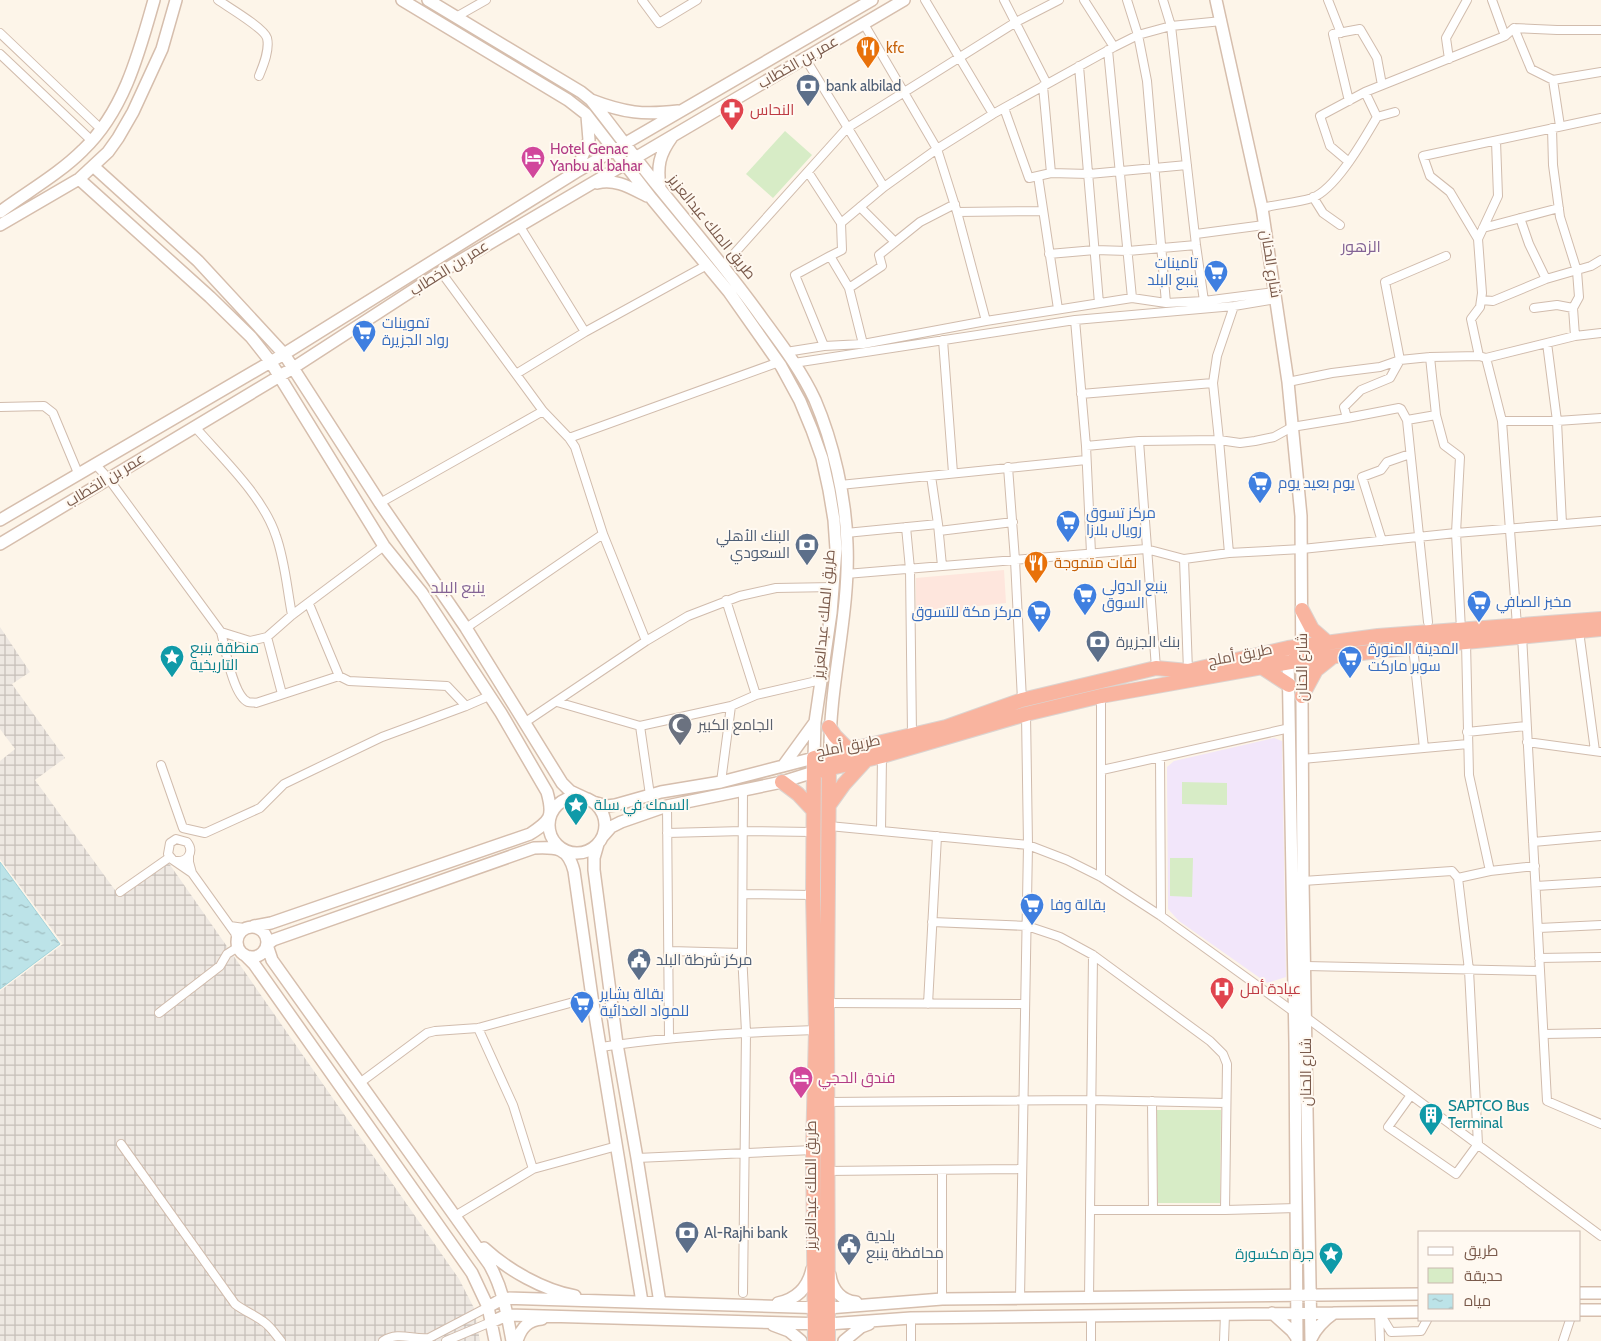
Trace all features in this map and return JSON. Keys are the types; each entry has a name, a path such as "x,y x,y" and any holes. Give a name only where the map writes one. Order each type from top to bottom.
{"highway":[{"path":"1302,610 1312,629 1328,643"},
{"name":"طريق أملج","path":"1463,636 1413,647 1295,661 1101,696 1024,707 882,756 814,772 814,758 1024,707 1156,668 1188,671 1288,648 1378,636 1463,636 1601,619"},
{"name":"طريق أملج","path":"1520,630 1579,631 1601,628"},
{"path":"1302,696 1316,670 1332,657"},
{"path":"1263,668 1289,685"},
{"path":"829,728 834,736 849,750"},
{"name":"طريق الملك عبدالعزيز","path":"821,1256 826,1171 830,754"},
{"path":"830,805 844,784 864,761"},
{"name":"طريق الملك عبدالعزيز","path":"814,772 812,832 816,1030 813,1150 821,1256 822,1323 828,1341"},
{"path":"782,782 798,794 813,810"},
{"name":"طريق الملك عبدالعزيز","path":"815,1341 822,1323"}],"street":[{"path":"0,212 67,164 92,141 101,129 113,111 132,73 154,0"},
{"path":"0,225 79,179 108,152 133,112 162,49 176,0"},
{"path":"218,0 250,21 266,35 268,42 266,57 259,76"},
{"name":"طريق الملك عبدالعزيز","path":"402,0 568,100 586,114 652,199 708,265 779,362 800,401 822,458 834,520 836,549 834,587 814,722 814,758"},
{"name":"طريق الملك عبدالعزيز","path":"428,0 592,100 660,189 723,266 794,363 815,400 840,485 846,533 846,574 829,728 830,754"},
{"path":"456,17 486,0"},
{"path":"642,0 658,23 697,0"},
{"name":"عمر بن الخطاب","path":"0,520 284,354 576,172 872,0"},
{"name":"عمر بن الخطاب","path":"0,544 279,377 440,272 904,0"},
{"path":"925,0 993,114"},
{"path":"1004,0 1045,85 1051,173"},
{"path":"723,266 847,128 1016,22 1059,0"},
{"path":"1084,0 1111,48 1132,298"},
{"path":"1128,0 1138,35 1147,81 1166,303"},
{"path":"1163,0 1171,26 1204,301"},
{"name":"شارع الحنان","path":"1216,0 1262,208 1288,382 1298,473 1302,549 1302,646 1295,661 1289,685 1297,1340"},
{"path":"1328,0 1341,32"},
{"path":"1449,59 1446,38 1467,0"},
{"path":"1492,0 1505,36"},
{"path":"840,223 884,187 936,149 993,114 1111,48 1138,35 1171,26 1222,21"},
{"path":"864,24 936,149 958,212 986,321"},
{"path":"1514,28 1530,69 1554,80 1601,72"},
{"path":"1349,162 1330,146 1320,116 1365,92 1505,36 1514,28 1601,30"},
{"path":"1349,101 1333,34 1360,29 1377,58 1382,85"},
{"path":"0,33 101,129"},
{"path":"0,54 92,141"},
{"path":"805,58 884,187"},
{"path":"1079,66 1100,303"},
{"path":"1554,80 1556,127 1553,166 1560,216 1577,271 1579,297 1573,308 1575,336"},
{"path":"1365,92 1377,117"},
{"path":"592,100 616,109 635,113 682,110"},
{"path":"1004,108 1029,178 1051,173 1089,174 1187,165"},
{"path":"1262,208 1313,197 1324,191 1349,162 1377,117 1396,112"},
{"path":"576,172 589,140 586,114"},
{"path":"1601,118 1423,156 1430,176 1450,192 1478,238 1481,300 1480,307 1471,318 1502,421 1520,630 1539,928 1547,1101 1601,1124"},
{"path":"660,189 658,174 661,155 674,135"},
{"path":"1478,238 1498,196 1496,141"},
{"path":"93,166 198,261 284,354 380,502 466,628 562,783 570,791 606,806 616,805 650,795 721,782 814,758"},
{"path":"808,172 840,223 842,250 795,275 824,346"},
{"path":"1038,176 1058,309"},
{"path":"79,179 210,297 251,337 270,361 384,546 422,593 489,696 547,792 551,805 548,827 550,836 555,844 571,860 574,871 592,997 642,1302"},
{"path":"588,185 602,181 620,183 652,199"},
{"path":"1313,197 1322,213 1340,225"},
{"path":"849,288 882,266 879,255 920,222 954,204"},
{"path":"860,207 895,242"},
{"path":"1483,228 1559,208"},
{"path":"958,212 1042,211"},
{"path":"1520,218 1529,244 1546,279"},
{"path":"519,225 585,332"},
{"path":"1196,234 1264,225"},
{"path":"1049,254 1095,250 1128,251 1196,245"},
{"path":"830,256 849,288 863,344"},
{"path":"1347,418 1344,407 1361,390 1390,378 1400,360 1385,282 1446,256"},
{"path":"1481,300 1493,301 1546,279 1577,271 1601,260"},
{"path":"516,374 585,332 708,265"},
{"path":"440,272 542,411 569,438 575,447 603,534 646,641"},
{"path":"786,352 824,346 863,344 986,321 1132,298 1166,303 1276,295"},
{"path":"794,363 1075,320 1234,306 1276,295"},
{"path":"1534,308 1557,305 1573,308"},
{"path":"1229,553 1220,440 1213,383 1217,356 1234,306"},
{"path":"1075,320 1086,446 1091,553"},
{"path":"1288,382 1332,373 1380,367 1400,360 1430,357 1483,357 1575,336 1601,333"},
{"path":"943,340 953,473"},
{"path":"1547,343 1557,420 1562,524"},
{"path":"1430,357 1436,416 1444,445 1460,457 1456,533 1468,732 1468,775 1490,871"},
{"path":"569,438 779,362"},
{"path":"1081,394 1213,383"},
{"path":"0,407 44,406 53,412 78,473"},
{"path":"1086,446 1139,442 1220,440 1240,443 1274,437 1292,427 1402,409 1407,420 1428,622"},
{"path":"380,502 542,411"},
{"path":"1407,420 1436,416"},
{"path":"1502,421 1601,418"},
{"path":"195,427 245,485 268,518 276,535 281,555 292,615"},
{"path":"1139,442 1156,668"},
{"path":"1382,541 1362,477 1381,470 1387,462 1410,454"},
{"path":"840,485 1086,460"},
{"path":"95,464 108,478 221,632 236,687 242,697 248,702 256,703 339,676"},
{"path":"1008,467 1024,707 1028,844 1020,1298"},
{"path":"931,476 939,528 942,566"},
{"path":"846,574 1146,549 1184,559 1229,553 1302,549 1456,533 1601,521"},
{"path":"846,533 906,527 939,528 1013,522"},
{"path":"906,527 910,568 912,735"},
{"path":"466,628 603,534"},
{"path":"221,632 250,641 267,637 292,615 384,546"},
{"path":"1184,559 1188,671"},
{"path":"524,723 646,641 688,616 726,600 776,588 834,587"},
{"path":"726,600 756,695"},
{"path":"309,604 339,676 349,681 447,686 466,706"},
{"path":"1527,742 1598,752 1579,631"},
{"path":"267,637 282,694"},
{"path":"1413,647 1424,748"},
{"name":"شارع الحنان","path":"1288,648 1295,661 1302,696 1303,880 1307,1018 1306,1121 1311,1341"},
{"path":"557,702 640,726 732,706 756,695 821,680"},
{"path":"161,765 184,828 206,833 260,808 284,784 302,775 382,737 489,696"},
{"path":"1101,696 1101,877"},
{"path":"721,782 732,706"},
{"path":"783,766 814,722"},
{"path":"640,726 650,795"},
{"path":"1468,732 1526,726"},
{"path":"1102,770 1290,728"},
{"path":"1302,759 1468,744"},
{"path":"881,831 882,756"},
{"path":"1160,757 1161,916"},
{"path":"660,1303 638,1158 617,1044 594,870 594,858 600,840 605,827 604,817 600,809 589,800 576,797 567,799 559,803 542,826 530,834 271,923 249,927 238,936 240,948 252,957 257,956 265,950 267,945 280,936 534,848 547,848 581,854 590,850 600,840 611,827 621,822 667,806 782,782 814,772"},
{"path":"743,790 742,953 746,1032 743,1294"},
{"path":"667,806 670,951 669,1038"},
{"path":"829,826 1028,844 1101,877 1161,916 1294,1012"},
{"path":"667,833 812,832"},
{"path":"928,1004 936,836"},
{"path":"1533,842 1601,836"},
{"path":"192,873 189,862 191,852 189,844 180,839 170,844 168,850 173,859 192,873 230,926 240,948 254,964 472,1273 488,1307 495,1341"},
{"path":"120,892 173,859 184,861 189,855"},
{"path":"1458,878 1490,871 1534,866"},
{"path":"1303,880 1452,870 1458,878 1469,970 1478,1144 1456,1174 1388,1127 1411,1095"},
{"path":"1536,886 1601,882"},
{"path":"743,894 813,895"},
{"path":"932,922 1027,926 1060,937 1093,955 1210,1041 1223,1054 1227,1064 1225,1210"},
{"path":"1539,928 1601,924"},
{"path":"230,926 263,930 266,934 272,960 361,1082 498,1278 504,1298 512,1341"},
{"path":"159,1013 220,966 227,954 240,948"},
{"path":"670,951 742,953"},
{"path":"1089,1298 1093,955"},
{"path":"1540,958 1601,957"},
{"path":"1306,966 1540,972"},
{"path":"361,1082 427,1033 478,1028 592,997"},
{"path":"827,1003 1025,1004"},
{"path":"1307,1018 1601,1236"},
{"path":"478,1028 513,1105 533,1169"},
{"path":"601,1047 669,1038 746,1032 816,1030"},
{"path":"1544,1034 1601,1033"},
{"path":"827,1102 1090,1100 1226,1103"},
{"path":"1152,1101 1153,1210"},
{"path":"121,1144 236,1304 248,1314 263,1321 280,1341"},
{"path":"455,1216 533,1169 617,1146"},
{"path":"638,1158 813,1150"},
{"path":"826,1171 1022,1169"},
{"path":"942,1170 942,1298"},
{"path":"1090,1210 1296,1208"},
{"path":"467,1232 492,1256 547,1287 570,1295 604,1301"},
{"path":"821,1256 839,1295 853,1302 868,1304"},
{"path":"760,1306 787,1301 800,1293 806,1287 821,1256"},
{"path":"1309,1276 1325,1292 1333,1296"},
{"path":"1278,1296 1283,1294 1296,1277"},
{"path":"1581,1293 1601,1293"},
{"path":"382,1341 395,1336 405,1335 422,1339 429,1338 504,1298 822,1308 942,1298 1418,1294"},
{"path":"1581,1310 1601,1310"},
{"path":"1379,1312 1392,1332 1421,1331 1426,1321"},
{"path":"1379,1312 1380,1341"},
{"path":"446,1341 507,1315 822,1323 911,1318 1418,1312"},
{"path":"1272,1313 1292,1331 1297,1340"},
{"path":"1311,1341 1314,1331 1327,1317 1334,1313"},
{"path":"1224,1341 1226,1314"},
{"path":"1090,1315 1091,1341"},
{"path":"517,1341 519,1334 529,1322 537,1319 570,1316"},
{"path":"911,1318 911,1341"},
{"path":"844,1341 861,1327 878,1320"},
{"path":"1563,1341 1570,1321"},
{"path":"760,1322 789,1331 801,1341"}],"shaded area":[{"path":"1004,570 1006,603 969,607 969,612 954,613 953,608 916,612 916,578"},
{"path":"0,627 30,672 12,684 65,758 35,780 120,897 168,862 459,1279 474,1308 480,1341 0,1341 0,991 63,944 0,859 0,761 15,749 0,729"},
{"path":"1274,738 1282,741 1286,977 1267,983 1179,921 1168,909 1167,767 1174,761"}],"green space":[{"path":"785,131 812,155 773,198 746,174"},
{"path":"1182,782 1227,783 1227,805 1182,804"},
{"path":"1170,858 1193,858 1192,897 1170,896"},
{"path":"1156,1110 1221,1110 1220,1203 1158,1203"}],"water":[{"path":"0,862 60,944 0,989"}],"place":[{"name":"kfc","path":"868,69"},
{"name":"bank albilad","path":"808,107"},
{"name":"النحاس","path":"732,131"},
{"name":"Hotel Genac Yanbu al bahar","path":"533,179"},
{"name":"تامينات ينبع البلد","path":"1216,293"},
{"name":"تموينات رواد الجزيرة","path":"364,353"},
{"name":"يوم بعيد يوم","path":"1260,504"},
{"name":"مركز تسوق رويال بلازا","path":"1068,543"},
{"name":"البنك الأهلي السعودي","path":"807,566"},
{"name":"لفات متموجة","path":"1036,584"},
{"name":"ينبع الدولى السوق","path":"1085,616"},
{"name":"مخبز الصافي","path":"1479,623"},
{"name":"مركز مكة للتسوق","path":"1039,633"},
{"name":"بنك الجزيرة","path":"1098,663"},
{"name":"منطقة ينبع التاريخية","path":"172,678"},
{"name":"المدينة المنورة سوبر ماركت","path":"1350,679"},
{"name":"الجامع الكبير","path":"680,746"},
{"name":"السمك في سلة","path":"576,826"},
{"name":"بقالة وفا","path":"1032,926"},
{"name":"مركز شرطة البلد","path":"639,981"},
{"name":"عيادة أمل","path":"1222,1010"},
{"name":"بقالة بشاير للمواد الغذائية","path":"582,1024"},
{"name":"فندق الحجي","path":"801,1099"},
{"name":"SAPTCO Bus Terminal","path":"1431,1136"},
{"name":"Al-Rajhi bank","path":"687,1254"},
{"name":"بلدية محافظة ينبع","path":"849,1266"},
{"name":"جرة مكسورة","path":"1331,1275"}],"district":[{"name":"الزهور","path":"1361,246"},
{"name":"ينبع البلد","path":"458,587"}]}
